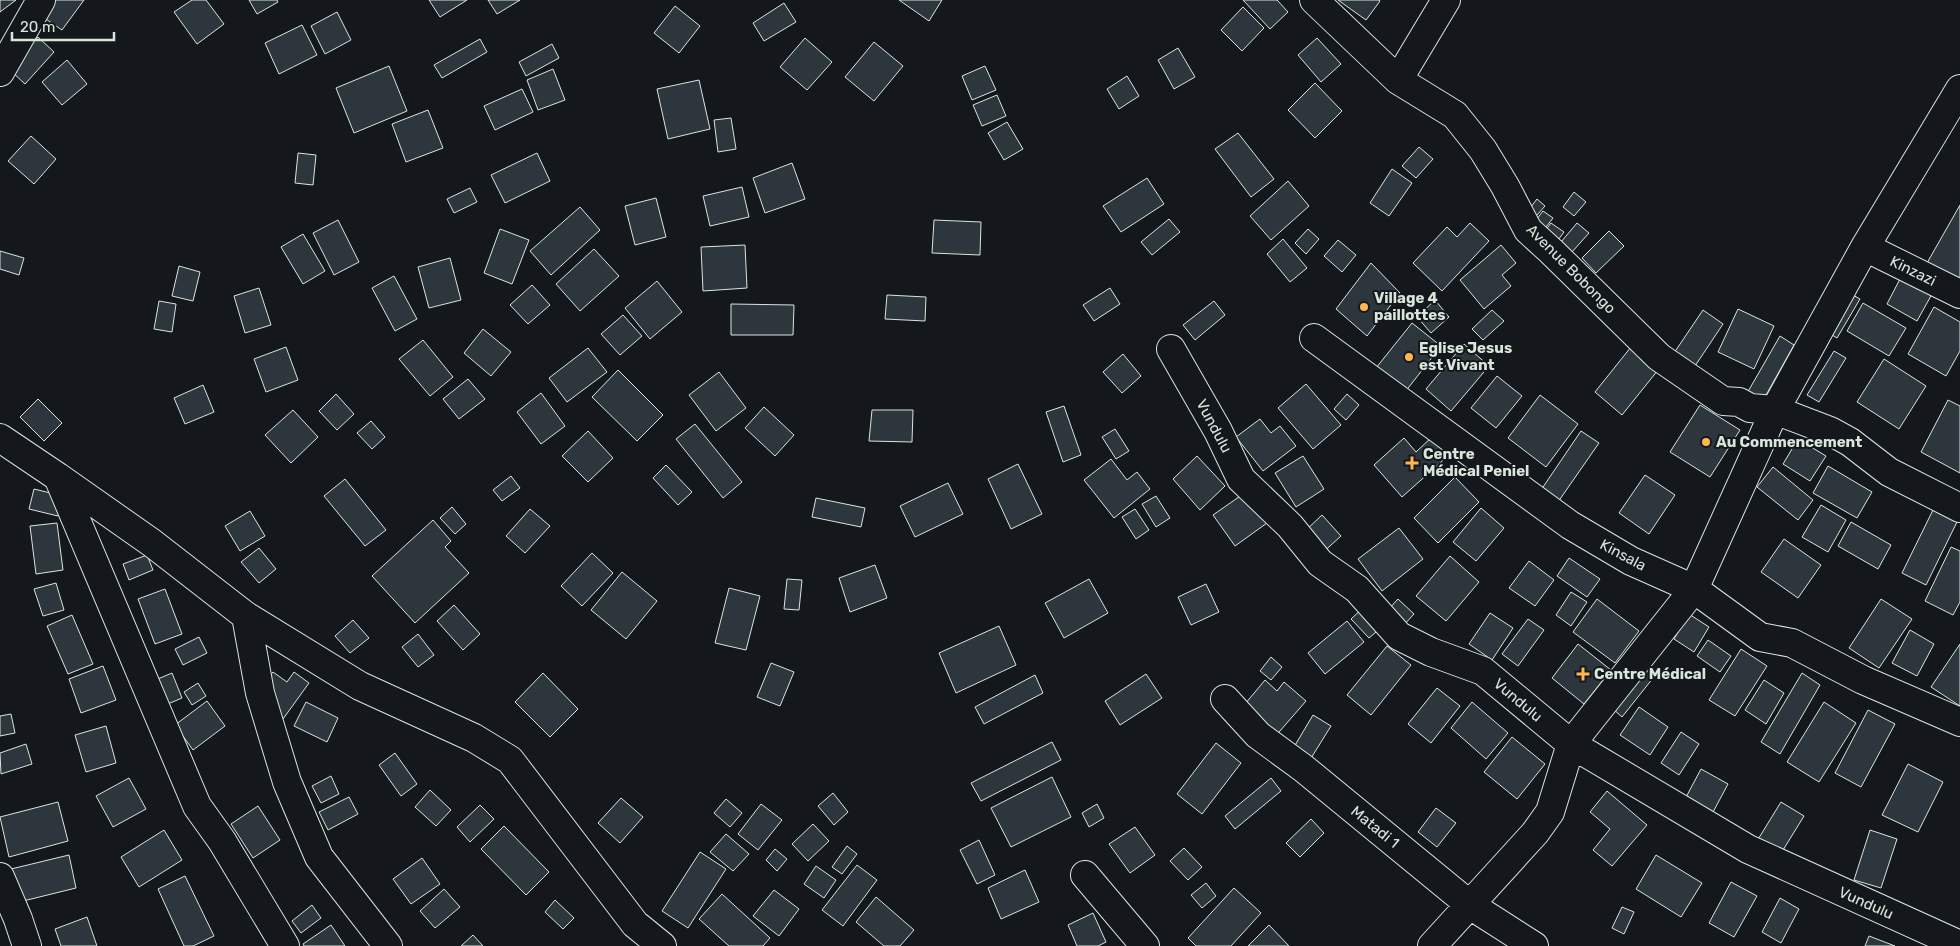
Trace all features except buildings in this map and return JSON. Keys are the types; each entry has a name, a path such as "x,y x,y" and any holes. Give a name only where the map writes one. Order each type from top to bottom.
{"street":[{"path":"0,72 42,0"},
{"name":"Avenue Bobongo","path":"1314,0 1398,80 1455,115 1487,157 1528,230 1659,357 1723,401 1739,402 1750,408 1775,410 1830,431 1850,442 1889,472 1960,508"},
{"path":"1398,80 1446,0"},
{"path":"1432,946 1535,833 1550,812 1571,744 1694,589 1775,410 1866,247 1960,89"},
{"name":"Kinzazi","path":"1866,247 1960,294"},
{"name":"Kinsala","path":"1314,338 1570,525 1631,561 1694,589 1760,637 1792,643 1863,680 1960,722"},
{"name":"Vundulu","path":"1171,349 1218,431 1241,479 1290,526 1320,563 1357,589 1399,636 1431,652 1483,671 1571,744 1748,849 1960,946"},
{"path":"0,438 152,543 246,616 360,686 474,738 510,760 635,924 662,946"},
{"path":"58,477 197,806 222,842 285,946"},
{"path":"246,616 260,693 286,782 319,857 388,946"},
{"name":"Matadi 1","path":"1225,699 1258,735 1303,768 1470,905 1534,946"},
{"path":"1085,875 1145,946"},
{"path":"0,877 27,946"}],"place":[{"name":"Village 4 paillottes","path":"1364,307"},
{"name":"Eglise Jesus est Vivant","path":"1409,357"},
{"name":"Au Commencement","path":"1706,442"},
{"name":"Centre Médical Peniel","path":"1412,463"},
{"name":"Centre Médical","path":"1583,674"}]}
